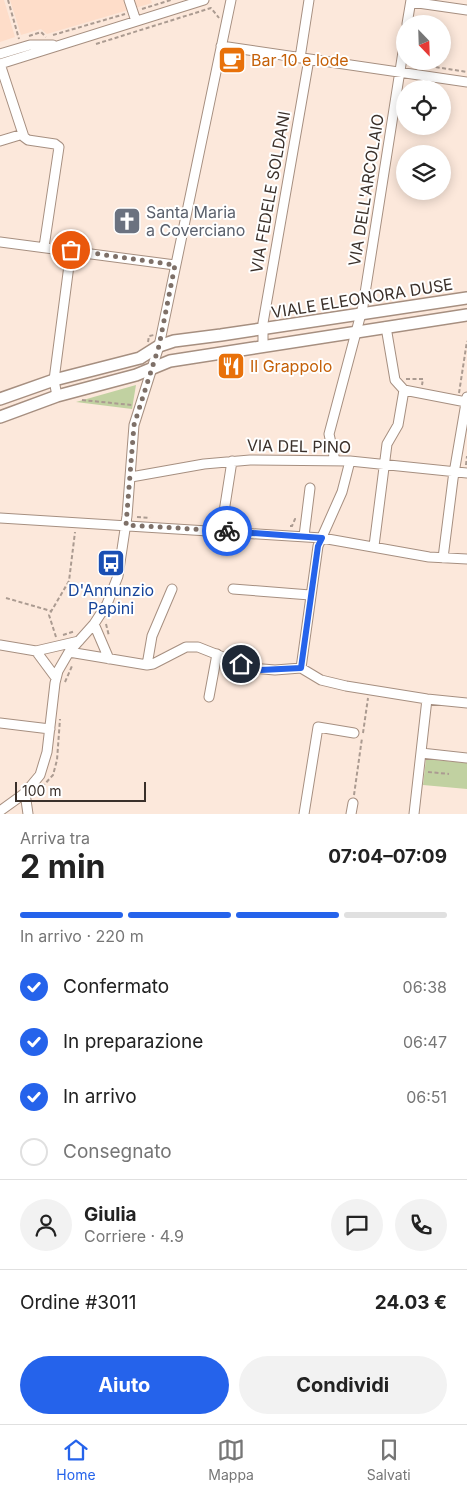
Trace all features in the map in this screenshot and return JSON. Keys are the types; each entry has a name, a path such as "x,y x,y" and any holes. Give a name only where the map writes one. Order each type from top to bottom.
{"main road":[{"name":"VIALE ELEONORA DUSE","path":"0,399 54,380 140,358 159,346 174,341 467,298"},
{"name":"VIALE ELEONORA DUSE","path":"0,418 57,396 136,375 170,361 467,315"}],"street":[{"path":"129,0 136,21"},
{"path":"44,247 59,147 55,144 26,139 22,134 0,64 204,0"},
{"path":"0,811 25,793 38,779 47,752 56,678 69,652 94,624 116,585 126,525 134,425 159,346 231,0"},
{"name":"VIA FEDELE SOLDANI","path":"262,329 304,59 310,0"},
{"path":"409,15 411,1 467,10"},
{"path":"0,54 30,45 60,45"},
{"path":"221,46 467,82"},
{"name":"VIA DELL'ARCOLAIO","path":"336,461 328,434 361,314 400,72"},
{"path":"0,141 22,134"},
{"path":"0,242 175,265"},
{"path":"57,396 54,380 71,250"},
{"path":"386,327 395,380 404,390 467,400 454,472 443,558"},
{"name":"VIALE ELEONORA DUSE","path":"262,329 263,346"},
{"path":"374,546 388,441 398,425 404,390"},
{"path":"222,531 232,461"},
{"name":"VIA DEL PINO","path":"131,478 232,461 350,461 454,472 466,469"},
{"path":"301,668 318,546 342,492 350,461"},
{"path":"304,536 310,488"},
{"path":"0,518 304,536 443,558 467,559"},
{"path":"150,665 152,636 172,589"},
{"path":"233,589 310,595"},
{"path":"94,624 109,659"},
{"path":"0,645 36,651 79,641"},
{"path":"69,652 150,665 181,649 190,646 198,647 251,668 261,670 301,668 327,682 369,691 467,703"},
{"path":"36,651 56,678"},
{"path":"209,698 217,654"},
{"path":"414,814 427,699"},
{"path":"0,723 50,729"},
{"path":"304,814 318,727 354,733"},
{"path":"421,753 467,758"},
{"path":"25,793 28,814"},
{"path":"351,814 353,803"}],"path":[{"path":"8,0 19,39"},
{"path":"13,41 41,32 47,37 172,0"},
{"path":"90,46 211,8 220,19 220,23"},
{"path":"451,69 467,72"},
{"path":"398,380 423,378 421,392"},
{"path":"82,400 134,406"},
{"path":"466,469 467,456"},
{"path":"284,526 292,526 295,519 306,520"},
{"path":"75,532 69,581 49,615 56,637 79,630"},
{"path":"6,598 52,611"},
{"path":"106,624 110,638"},
{"path":"353,803 369,691"},
{"path":"423,771 449,774"}],"shaded area":[{"path":"0,0 4,0 15,37 0,42"},
{"path":"10,0 151,0 152,3 47,34 41,29 21,35"}],"green space":[{"path":"136,385 132,409 76,402"},
{"path":"426,759 467,763 467,789 423,785"}],"way so far":[{"path":"71,250 175,265 159,346 134,425 126,525 227,531"}],"place":[{"name":"Bar 10 e lode","path":"232,60"},
{"name":"Santa Maria a Coverciano","path":"127,221"},
{"name":"Il Grappolo","path":"231,366"},
{"name":"D'Annunzio Papini","path":"111,563"}],"route":[{"path":"227,531 322,538 318,546 310,595 301,668 261,670 241,664"}]}
